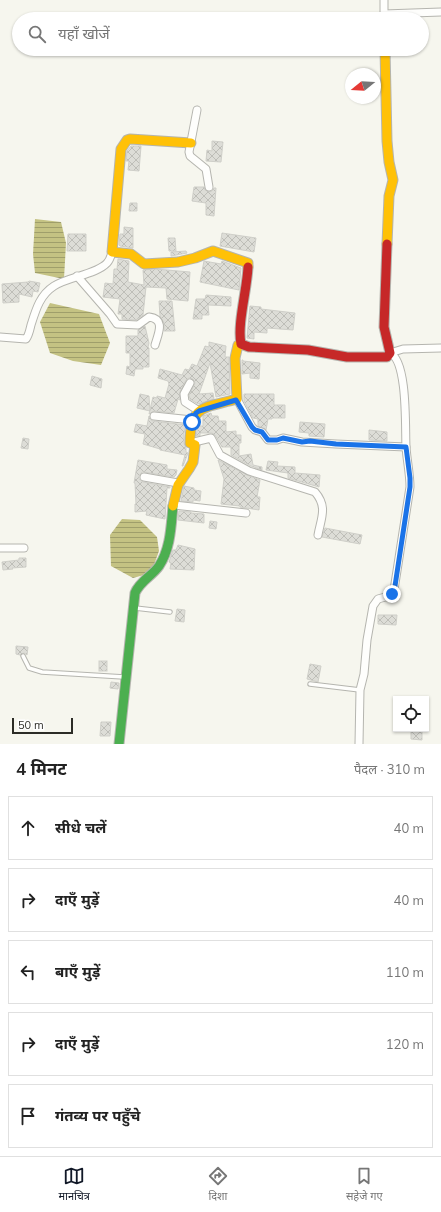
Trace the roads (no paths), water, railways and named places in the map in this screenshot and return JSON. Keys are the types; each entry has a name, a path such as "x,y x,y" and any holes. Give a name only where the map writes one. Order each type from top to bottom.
{"street":[{"path":"384,0 384,12"},
{"path":"429,13 441,12"},
{"path":"359,744 360,690 364,674 367,640 373,606 378,599 392,594 395,586 410,487 406,447 404,390 397,360 390,353 384,327 389,196 393,180 389,162 387,141 385,56"},
{"path":"197,110 189,152 190,156 206,169 209,187"},
{"path":"0,337 26,339 38,303 45,293 54,286 66,280 107,264 112,252 121,149 125,142 130,138 191,143"},
{"path":"112,252 131,254 144,264 178,262 196,258 213,251 248,263 248,280 239,335 241,344"},
{"path":"77,276 117,324 138,325 149,317 154,317 158,320 160,323 160,328 155,345"},
{"path":"241,344 249,347 308,350 347,357 387,357 390,353 403,349 441,348"},
{"path":"241,344 238,345 235,358 236,400 252,427 255,430 262,432 268,440 283,438 302,442 310,441 336,444 406,447"},
{"path":"190,383 185,390 184,399 188,405 199,411"},
{"path":"190,443 189,437 192,420 196,413 236,400"},
{"path":"154,416 192,420"},
{"path":"190,443 211,438 220,455 249,471 315,492 320,498 323,510 318,535"},
{"path":"119,744 132,608 136,588 159,567 166,553 178,483 193,463 195,445 190,443"},
{"path":"144,477 178,483"},
{"path":"174,505 246,514"},
{"path":"0,548 24,548"}],"lane":[{"path":"132,608 170,612"},
{"path":"23,656 29,668 42,672 125,677"},
{"path":"310,684 360,690"}]}
